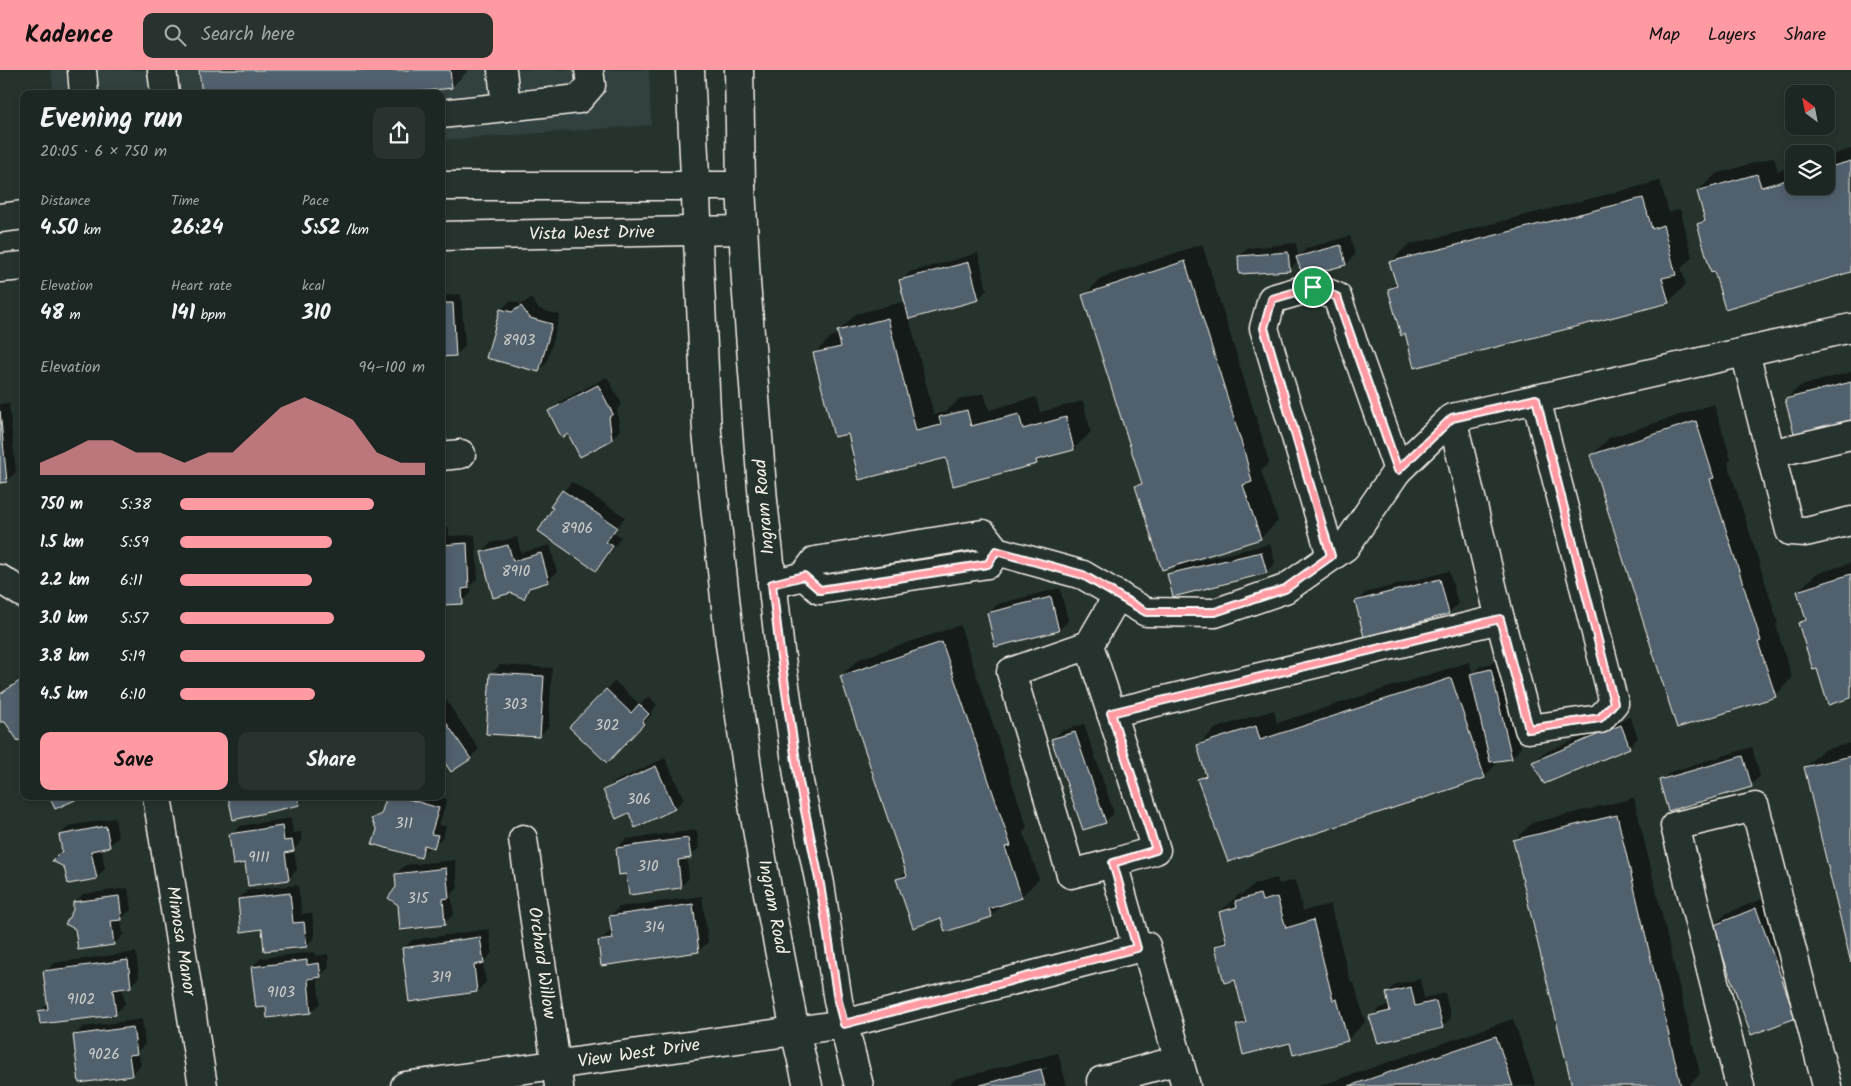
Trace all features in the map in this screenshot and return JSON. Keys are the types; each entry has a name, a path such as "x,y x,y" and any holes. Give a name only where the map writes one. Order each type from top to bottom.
{"main road":[{"path":"82,70 84,90"},
{"path":"162,70 164,90"},
{"path":"502,70 506,107"},
{"path":"445,114 579,99 591,85 589,70"},
{"name":"Ingram Road","path":"690,70 706,432 730,644 764,870 795,1031 808,1086"},
{"name":"Ingram Road","path":"739,70 743,230 763,501 772,584 799,782 820,884 838,1001 859,1086"},
{"path":"445,186 741,186"},
{"path":"0,218 20,216"},
{"name":"Vista West Drive","path":"445,236 743,230"},
{"path":"0,268 20,266"},
{"path":"1331,556 1264,328 1272,299 1313,287 1337,297 1398,470"},
{"path":"772,584 804,576 815,561 982,534 996,551 1083,575 1146,612 1215,612 1285,589 1345,547 1398,470 1452,418 1851,328"},
{"path":"1745,352 1790,531 1806,532 1851,521"},
{"path":"1452,418 1500,619 1529,729 1600,718 1614,703 1536,399"},
{"path":"1771,454 1851,435"},
{"path":"901,548 905,577"},
{"path":"804,576 820,590 988,564 996,551"},
{"path":"0,579 20,592"},
{"path":"1089,645 1156,850 1071,874 1011,672 1089,645 1118,595"},
{"path":"1111,713 1500,619"},
{"name":"Mimosa Manor","path":"158,800 203,1086"},
{"path":"1740,1086 1675,826 1755,807 1827,1086"},
{"name":"Orchard Willow","path":"523,839 557,1076"},
{"path":"1113,863 1137,948 1146,946 1186,1086"},
{"name":"View West Drive","path":"405,1086 557,1076 795,1031 844,1024 1137,948"},
{"path":"1102,1086 1101,1081 1179,1060"}],"shaded area":[{"path":"51,70 649,70 651,125 445,140 445,90 54,90"}],"building":[{"path":"199,70 450,70 452,88 434,90 202,90"},
{"path":"1851,161 1851,272 1725,309 1714,271 1711,272 1697,224 1705,221 1697,191 1757,174 1761,187 1785,180 1785,195 1835,195 1835,165"},
{"path":"1643,198 1652,229 1663,225 1676,275 1662,278 1669,303 1414,368 1405,333 1401,336 1388,289 1397,286 1389,262"},
{"path":"1341,245 1346,265 1303,276 1296,257"},
{"path":"1288,252 1290,271 1239,274 1238,256"},
{"path":"1185,261 1245,454 1252,482 1243,485 1261,539 1162,570 1135,486 1142,484 1082,295"},
{"path":"969,262 979,300 909,319 899,280"},
{"path":"445,303 453,303 456,356 445,357"},
{"path":"521,306 530,318 552,324 539,372 486,358 500,309 512,312"},
{"path":"888,318 916,431 941,425 939,417 967,410 971,426 1019,414 1023,429 1066,417 1074,450 1036,460 1037,464 953,486 946,458 859,480 848,434 834,437 813,353 841,347 837,331"},
{"path":"1851,382 1851,427 1796,441 1785,399"},
{"path":"598,385 613,414 609,417 612,440 580,457 568,434 562,438 548,411"},
{"path":"0,411 7,482 0,483"},
{"path":"1696,421 1714,478 1710,479 1761,641 1758,642 1776,697 1677,728 1590,455"},
{"path":"562,490 617,527 606,542 613,546 596,571 538,531 553,508 550,507"},
{"path":"467,543 469,588 462,589 463,604 445,605 445,545"},
{"path":"508,545 513,561 541,553 549,582 529,588 524,599 511,593 493,598 481,552"},
{"path":"1261,552 1267,573 1173,597 1167,574"},
{"path":"1851,574 1851,698 1828,705 1817,669 1813,670 1798,623 1806,620 1797,591"},
{"path":"1440,579 1449,614 1364,637 1355,601"},
{"path":"1051,597 1059,631 995,647 987,613"},
{"path":"942,642 1011,846 1005,847 1022,898 989,909 992,917 945,932 941,918 913,928 896,879 907,876 840,676"},
{"path":"1491,669 1512,759 1490,762 1470,674"},
{"path":"490,673 544,676 540,737 486,734"},
{"path":"1451,678 1485,778 1228,862 1197,779 1206,776 1197,745 1256,726 1260,740"},
{"path":"20,681 20,740 18,741 5,722 0,722 0,694"},
{"path":"606,689 631,713 639,704 649,714 642,722 644,724 607,763 569,727"},
{"path":"445,721 471,759 451,772 445,763"},
{"path":"1621,725 1630,748 1544,784 1532,762"},
{"path":"1075,732 1106,823 1083,830 1051,739"},
{"path":"1743,756 1752,787 1668,811 1659,780"},
{"path":"1851,756 1851,963 1804,767"},
{"path":"656,766 675,809 635,828 629,813 616,819 603,790"},
{"path":"51,800 75,800 55,809"},
{"path":"229,800 299,800 300,805 233,820"},
{"path":"386,800 412,800 439,808 431,834 438,835 434,848 424,845 421,858 372,844 377,830 371,819 381,814"},
{"path":"1617,815 1681,1086 1572,1086 1513,840"},
{"path":"106,826 110,847 91,851 97,879 68,884 64,867 52,861 62,851 59,835"},
{"path":"282,826 284,841 292,840 294,851 285,853 289,880 248,886 245,863 233,865 229,834"},
{"path":"688,838 691,858 678,860 681,888 629,895 626,874 619,875 616,848"},
{"path":"446,868 449,898 443,899 445,925 400,930 398,905 388,898 396,887 395,874"},
{"path":"290,893 293,923 304,922 307,947 264,951 262,929 241,932 238,899"},
{"path":"1260,894 1262,901 1277,897 1286,928 1313,920 1333,1000 1337,999 1348,1041 1293,1055 1290,1043 1243,1055 1236,1025 1246,1023 1235,980 1224,983 1215,946 1227,943 1219,912 1237,907 1235,901"},
{"path":"119,896 122,920 111,921 114,945 78,950 75,929 65,924 73,910 73,902"},
{"path":"693,904 699,952 601,966 598,941 613,939 609,916"},
{"path":"1756,908 1796,1018 1751,1035 1712,926"},
{"path":"480,937 484,963 474,965 477,992 409,1002 402,948"},
{"path":"128,960 131,987 113,990 116,1015 40,1024 38,1011 48,1009 43,971"},
{"path":"307,960 307,965 319,963 321,977 308,979 311,1013 267,1018 266,1007 256,1008 251,967"},
{"path":"1411,987 1415,1006 1436,1001 1443,1028 1378,1043 1369,1016 1390,1011 1386,993"},
{"path":"133,1027 137,1054 129,1055 132,1076 79,1083 73,1035"},
{"path":"1496,1036 1513,1086 1349,1086"},
{"path":"1041,1069 1045,1086 977,1086"}],"route":[{"path":"1313,287 1337,297 1398,470 1452,418 1536,399 1614,703 1600,718 1529,729 1500,619 1111,713 1156,850 1113,863 1137,948 844,1024 838,1001 820,884 799,782 772,584 804,576 820,590 988,564 996,551 1083,575 1146,612 1215,612 1285,589 1331,556 1264,328 1272,299 1313,287"}]}
